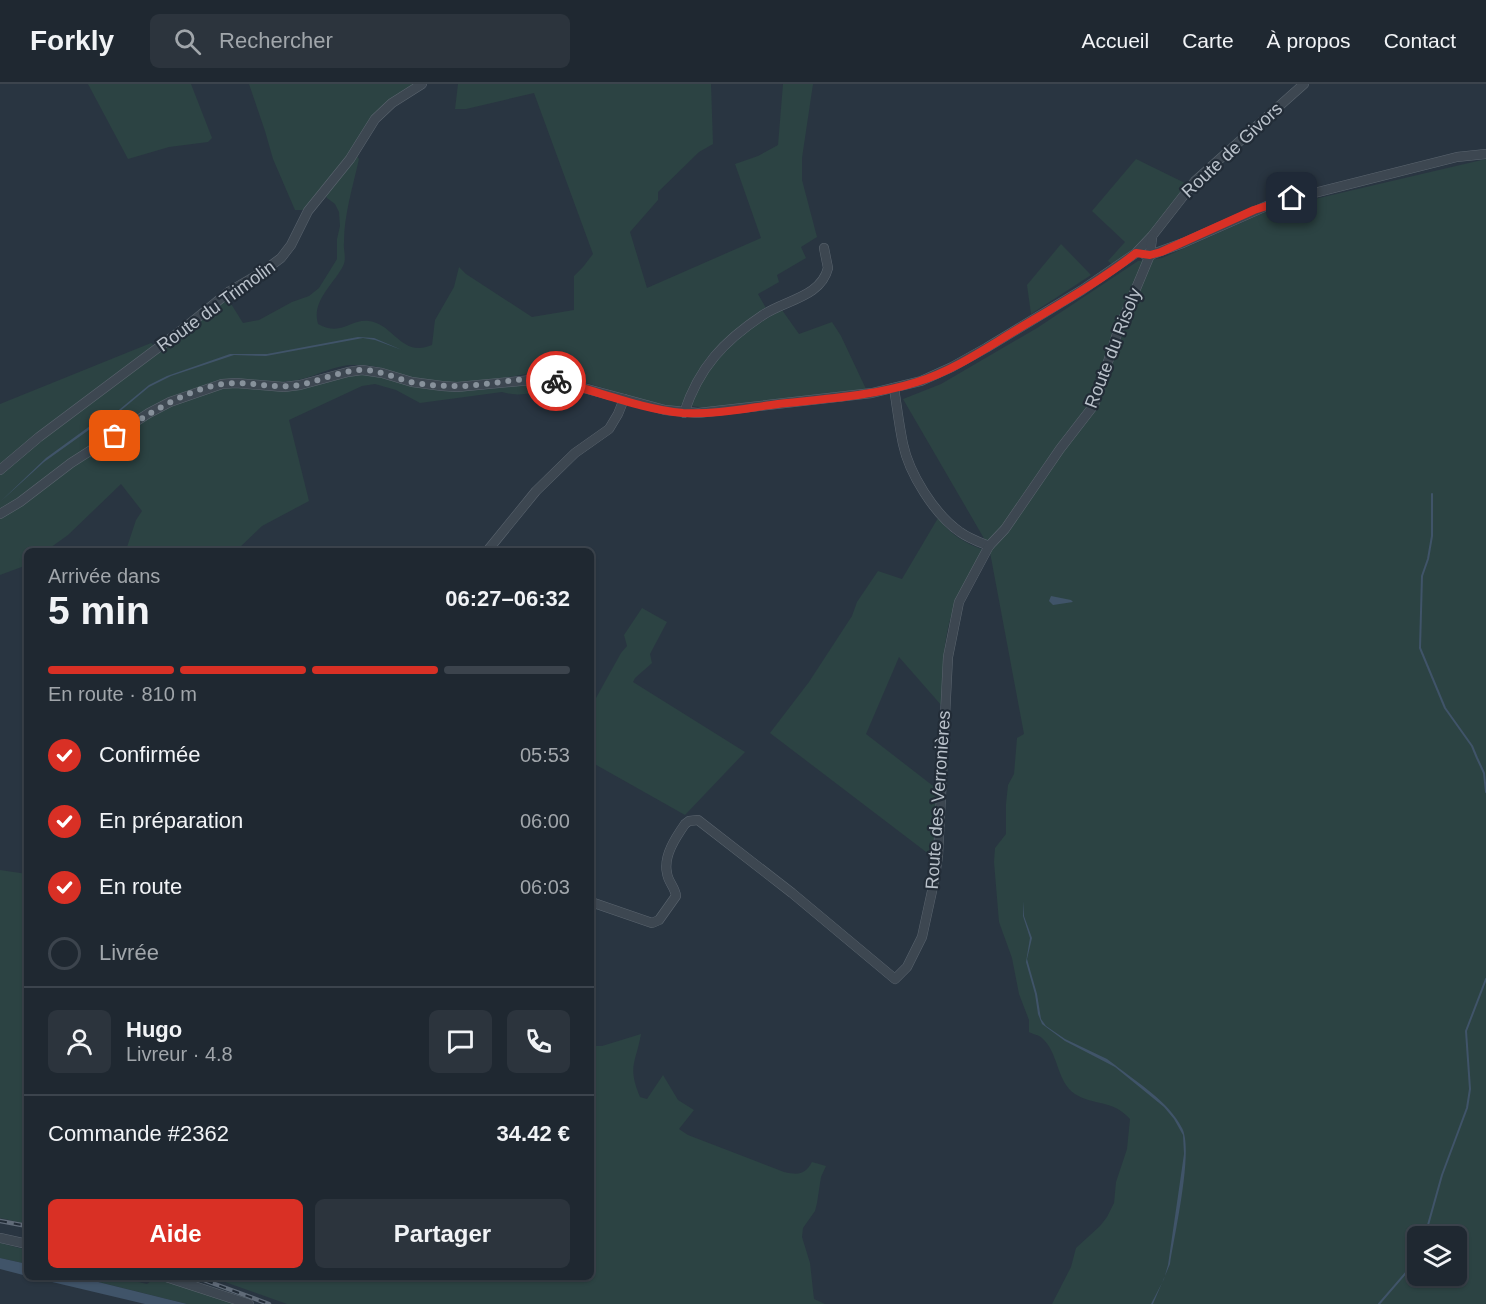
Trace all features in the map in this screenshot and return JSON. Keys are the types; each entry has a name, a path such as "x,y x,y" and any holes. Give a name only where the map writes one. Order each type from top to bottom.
{"street":[{"name":"Route du Trimolin","path":"0,471 39,437 188,326 230,291 281,258 291,245 308,211 350,159 375,119 392,103 422,84"},
{"name":"Route de Givors","path":"0,514 20,502 71,463 149,413 170,402 222,384 284,387 362,370 412,382 458,387 534,378 565,383 684,413 824,399 894,388 921,381 952,367 1082,290 1136,253 1195,181 1304,84"},
{"path":"1136,253 1150,255 1271,204 1457,157 1486,154"},
{"name":"Route du Risoly","path":"989,546 1005,529 1094,405 1117,334 1150,255 1152,236"},
{"path":"684,413 701,372 724,345 766,313 812,291 821,281 828,268 824,248"},
{"path":"894,388 902,443 909,466 921,487 945,519 960,533 989,546"},
{"path":"490,548 536,491 574,453 609,429 624,399"},
{"name":"Route des Verronières","path":"594,903 652,923 659,921 676,896 675,889 667,876 668,856 685,824 689,820 698,820 792,893 895,979 900,975 912,960 922,938 937,865 945,690 952,629 959,602 989,546"},
{"path":"0,1238 24,1243"},
{"path":"175,1280 249,1304"}],"green space":[{"path":"88,84 191,84 212,138 208,142 169,147 128,159"},
{"path":"249,84 415,84 373,115 343,162 304,210 295,210 273,159"},
{"path":"458,84 711,84 713,144 699,152 658,192 658,200 630,232 647,288 761,238 735,164 758,156 778,145 783,84 813,84 802,158 802,180 817,237 801,247 806,258 777,275 779,282 758,294 767,310 714,350 697,374 679,407 635,398 569,378 542,374 471,383 436,382 412,379 376,367 342,366 301,379 285,381 286,390 337,376 357,374 448,391 550,384 527,394 502,392 420,403 396,390 375,384 362,386 289,420 309,501 262,526 239,548 127,548 136,520 142,511 121,484 68,535 50,548 24,548 24,566 0,575 0,404 151,343 155,346 228,299 243,323 259,320 292,302 309,296 319,288 337,259 339,212 325,194 355,153 359,159 349,200 344,263 320,300 318,324 333,329 356,322 369,321 378,323 405,344 421,348 432,345 435,320 454,287 459,267 466,274 532,317 574,310 574,276 593,254 534,93 466,109 455,109"},
{"path":"1136,159 1187,184 1149,235 1135,250 1114,266 1108,261 1125,242 1092,211"},
{"path":"1486,159 1486,1304 1052,1304 1071,1267 1076,1248 1100,1226 1114,1203 1116,1182 1127,1149 1130,1119 1110,1105 1075,1094 1064,1082 1048,1044 1041,1037 1029,1032 1029,1020 1019,994 1012,958 999,922 994,862 995,848 1006,834 1008,785 1014,774 1017,738 1024,734 989,547 903,399 941,384 1037,328 1138,261 1162,258 1272,209"},
{"path":"1061,244 1091,275 1031,314 1027,285"},
{"path":"782,310 799,334 832,322 866,389 706,408 692,406 703,378 717,357 743,334"},
{"path":"938,518 957,537 981,549 954,608 947,632 942,706 899,657 866,734 937,789 934,858 770,733 809,682 878,571 902,579"},
{"path":"642,608 667,622 650,654 652,663 633,682 745,752 685,815 594,764 594,702 627,646 624,635"},
{"path":"0,870 24,874 24,1223 0,1218"},
{"path":"641,1034 633,1071 640,1097 647,1099 663,1075 678,1100 694,1110 679,1129 688,1135 784,1172 801,1173 812,1162 826,1166 821,1177 815,1211 803,1228 802,1237 810,1263 814,1299 825,1304 287,1304 219,1280 594,1280 594,1046 602,1046"},
{"path":"0,1243 24,1249 24,1263 0,1258"},
{"path":"90,1280 130,1280 147,1284 152,1280 166,1280 243,1304 187,1304"}],"water":[{"path":"358,337 374,338 402,350 363,338 266,356 234,355 171,376 149,387 113,417 93,427 44,462 0,502 46,458 90,426 114,414 149,385 167,376 230,354 267,354"},
{"path":"1051,596 1073,602 1053,605 1049,601"},
{"path":"1023,901 1024,916 1032,938 1027,959 1041,1019 1046,1026 1065,1039 1107,1059 1143,1086 1169,1109 1182,1128 1185,1139 1185,1173 1170,1264 1165,1276 1184,1154 1183,1135 1164,1107 1115,1067 1065,1041 1042,1024 1026,962 1030,938 1023,916"},
{"path":"0,1258 24,1263 24,1275 0,1269"},
{"path":"44,1280 90,1280 187,1304 145,1304"}],"waterway":[{"path":"1432,494 1432,536 1422,576 1420,648 1445,708 1472,746 1484,773 1486,792"},
{"path":"1428,1226 1442,1175 1467,1108 1470,1089 1466,1031 1486,979"},
{"path":"1379,1304 1407,1271"}],"railway":[{"path":"0,1221 24,1225"},
{"path":"204,1280 269,1304"}],"way so far":[{"path":"115,436 159,407 222,384 284,387 362,370 428,385 458,387 534,378 556,381"}],"route":[{"path":"556,381 650,407 684,413 720,411 872,393 907,385 936,375 986,348 1120,266 1136,253 1150,255 1161,252 1254,210 1292,198"}]}
